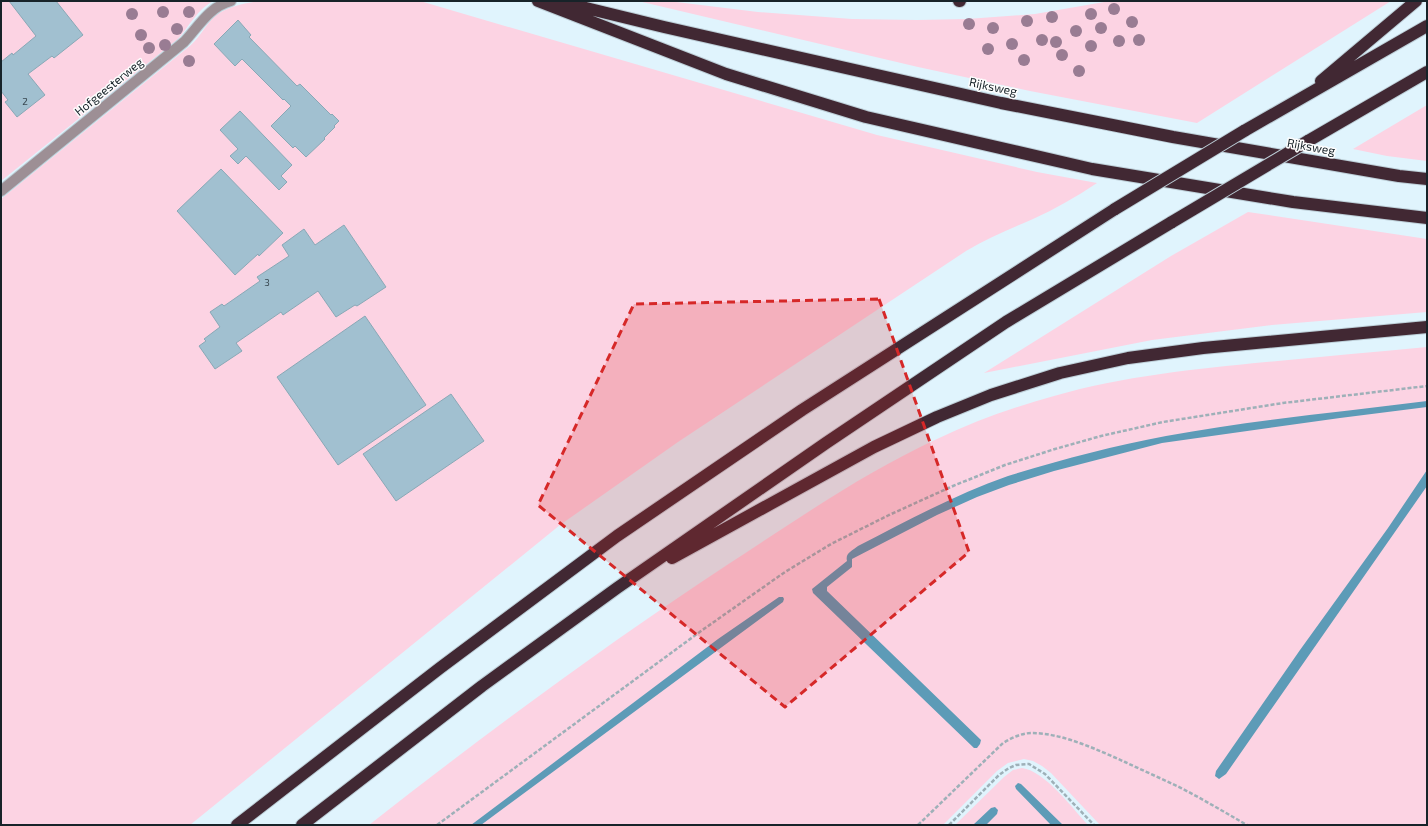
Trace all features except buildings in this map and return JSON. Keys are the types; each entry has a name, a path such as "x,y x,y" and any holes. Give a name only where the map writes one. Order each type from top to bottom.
{"highway":[{"path":"538,1 726,74 866,117 1092,169 1293,202 1427,218"},
{"name":"Rijksweg","path":"557,1 664,27 1001,103 1173,138 1399,176 1427,179"},
{"path":"1297,101 1416,1"},
{"path":"237,825 440,668 617,536 802,410 1115,209 1244,131 1427,26"},
{"path":"302,825 482,686 617,588 826,443 1006,322 1308,141 1427,72"},
{"path":"617,588 874,447 937,417 991,395 1060,372 1128,358 1203,348 1427,327"}],"street":[{"name":"Hofgeesterweg","path":"1,191 184,42 216,7 231,1"}],"path":[{"path":"437,825 701,631 785,572 831,544 889,515 953,486 1005,465 1055,449 1101,436 1163,422 1283,403 1427,386"},
{"path":"918,825 1003,743 1021,735 1031,733 1070,740 1092,747 1178,787 1247,825"},
{"path":"949,825 1003,772 1016,765 1023,764 1033,766 1045,774 1094,825"}],"highlighted area":[{"path":"879,299 969,552 785,707 538,505 634,304"}],"shaded area":[{"path":"1,1 213,1 198,13 178,39 1,181"},
{"path":"259,1 420,1 877,135 1037,172 1097,183 1049,211 966,251 678,442 560,525 190,825 1,825 1,199 191,45 210,21 218,14 235,6"},
{"path":"638,1 668,1 758,12 852,19 917,20 967,19 1035,14 1110,1 1391,1 1197,123 1030,91 918,67"},
{"path":"1427,105 1427,161 1387,156 1353,149"},
{"path":"1248,212 1427,239 1427,312 1272,325 1152,340 984,373 1171,256"},
{"path":"1427,347 1427,825 1100,825 1051,773 1033,761 1024,759 1008,763 997,771 943,825 369,825 545,691 635,627 727,565 856,482 910,452 951,432 994,415 1039,400 1080,389 1133,378 1213,367"},
{"path":"1022,768 1040,776 1049,783 1088,825 955,825 1004,777 1013,770"}],"water":[{"path":"1427,401 1427,407 1162,443 1054,471 977,497 937,515 852,559 852,567 827,587 827,591 981,740 977,748 974,748 813,593 812,589 847,561 848,554 858,546 951,499 1008,476 1047,464 1126,444 1198,430"},
{"path":"1427,470 1427,486 1226,774 1219,779 1215,776 1216,771 1300,650 1388,528"},
{"path":"779,597 783,597 783,602 481,825 471,825 718,639"},
{"path":"1018,783 1021,784 1063,825 1051,825 1016,789 1015,786"},
{"path":"995,807 998,810 997,814 986,825 973,825 991,808"}]}
